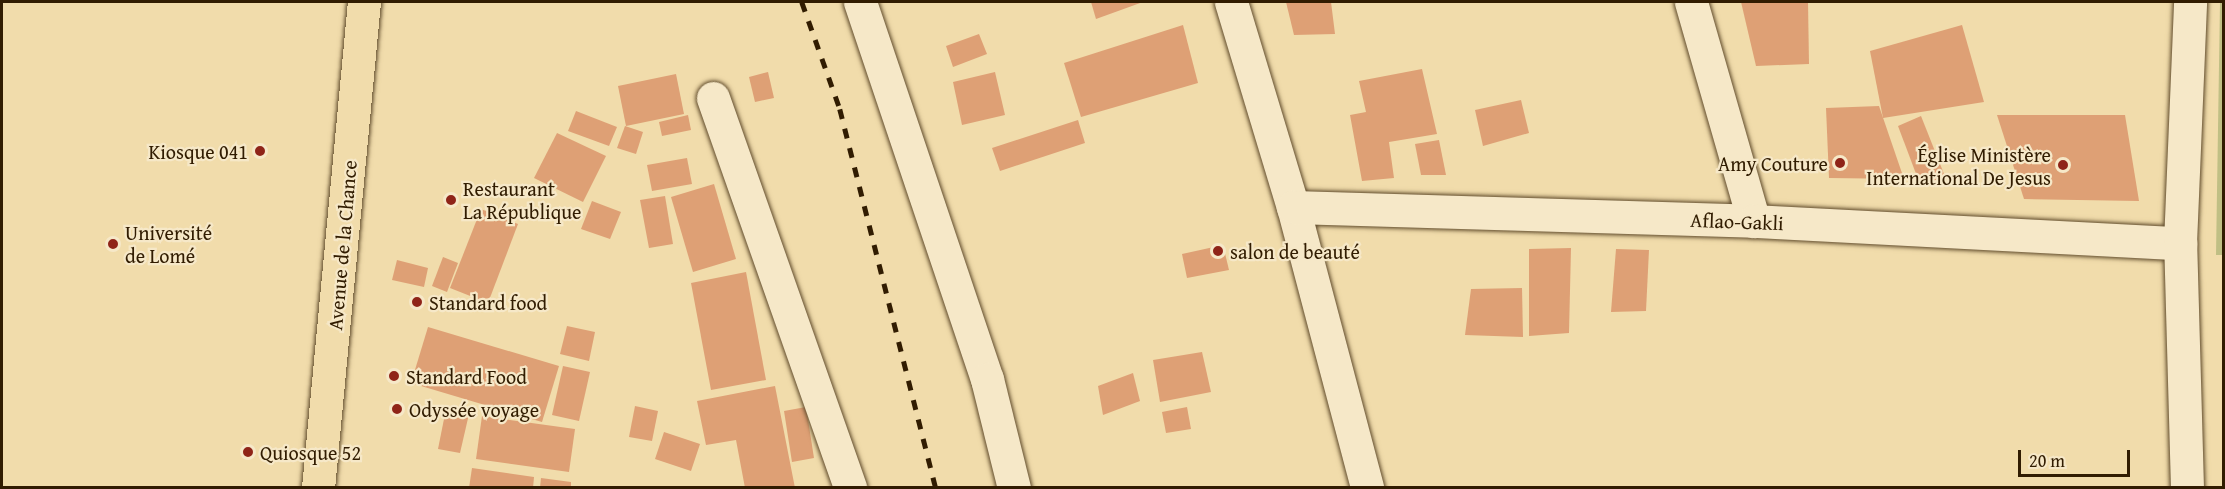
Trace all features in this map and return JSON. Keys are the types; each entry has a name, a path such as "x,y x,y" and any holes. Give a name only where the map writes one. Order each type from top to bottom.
{"main road":[{"name":"Avenue de la Chance","path":"318,488 364,2"}],"street":[{"path":"860,2 987,379 1014,488"},
{"path":"1231,2 1293,207 1367,488"},
{"path":"1691,2 1754,221"},
{"path":"2187,488 2181,243 2190,2"},
{"path":"713,98 850,488"},
{"name":"Aflao-Gakli","path":"1293,207 1754,221 2181,243"}],"shaded area":[{"path":"2220,2 2224,2 2223,255 2216,255"}],"building":[{"path":"1091,2 1143,2 1096,19"},
{"path":"1286,2 1331,2 1335,34 1294,35"},
{"path":"1741,2 1808,2 1809,64 1756,66"},
{"path":"1183,25 1198,83 1081,117 1064,63"},
{"path":"1962,25 1984,102 1883,118 1870,51"},
{"path":"979,34 987,54 953,67 946,46"},
{"path":"1422,69 1437,134 1389,142 1394,178 1362,181 1350,115 1366,112 1359,81"},
{"path":"768,72 774,98 755,102 749,77"},
{"path":"995,72 1005,115 962,125 953,82"},
{"path":"676,74 684,114 626,126 618,86"},
{"path":"1521,100 1529,133 1483,146 1475,110"},
{"path":"1879,106 1904,179 1829,178 1826,108"},
{"path":"576,111 617,127 609,146 568,131"},
{"path":"688,115 691,130 662,136 659,122"},
{"path":"1997,115 2125,115 2139,201 2024,199"},
{"path":"1921,116 1946,179 1921,187 1898,126"},
{"path":"1078,120 1085,143 1000,171 992,148"},
{"path":"625,126 643,132 636,154 617,148"},
{"path":"557,133 606,156 583,202 534,178"},
{"path":"1439,140 1446,175 1421,175 1415,144"},
{"path":"687,158 692,184 652,191 647,165"},
{"path":"714,184 736,259 693,272 671,197"},
{"path":"665,196 673,244 649,248 640,200"},
{"path":"592,201 621,212 610,239 581,229"},
{"path":"481,209 518,224 488,303 450,288"},
{"path":"1223,245 1229,270 1187,278 1182,254"},
{"path":"1571,248 1569,333 1529,336 1529,249"},
{"path":"1616,249 1649,250 1646,311 1611,312"},
{"path":"443,257 458,263 447,292 432,286"},
{"path":"397,260 428,268 424,287 392,280"},
{"path":"746,272 766,380 711,390 691,283"},
{"path":"1522,288 1523,337 1465,335 1471,289"},
{"path":"567,326 595,332 589,361 560,354"},
{"path":"428,327 559,366 542,422 411,383"},
{"path":"1202,352 1211,392 1160,402 1153,360"},
{"path":"563,366 590,372 579,421 552,415"},
{"path":"1133,373 1140,401 1103,415 1098,386"},
{"path":"775,386 795,488 745,488 736,440 706,445 697,401"},
{"path":"635,406 658,411 652,441 629,437"},
{"path":"806,407 814,458 792,462 784,411"},
{"path":"1187,407 1191,429 1166,433 1162,412"},
{"path":"446,409 469,414 460,453 438,449"},
{"path":"482,416 575,429 569,472 476,459"},
{"path":"664,432 700,444 691,471 655,459"},
{"path":"472,468 534,477 533,488 469,488"},
{"path":"541,478 571,482 571,488 540,488"}],"railway":[{"path":"802,2 840,109 936,488"}],"place":[{"name":"Kiosque 041","path":"260,151"},
{"name":"Amy Couture","path":"1840,163"},
{"name":"Église Ministère International De Jesus","path":"2063,165"},
{"name":"Restaurant La République","path":"451,200"},
{"name":"Université de Lomé","path":"113,244"},
{"name":"salon de beauté","path":"1218,251"},
{"name":"Standard food","path":"417,302"},
{"name":"Standard Food","path":"394,376"},
{"name":"Odyssée voyage","path":"397,409"},
{"name":"Quiosque 52","path":"248,452"}]}
